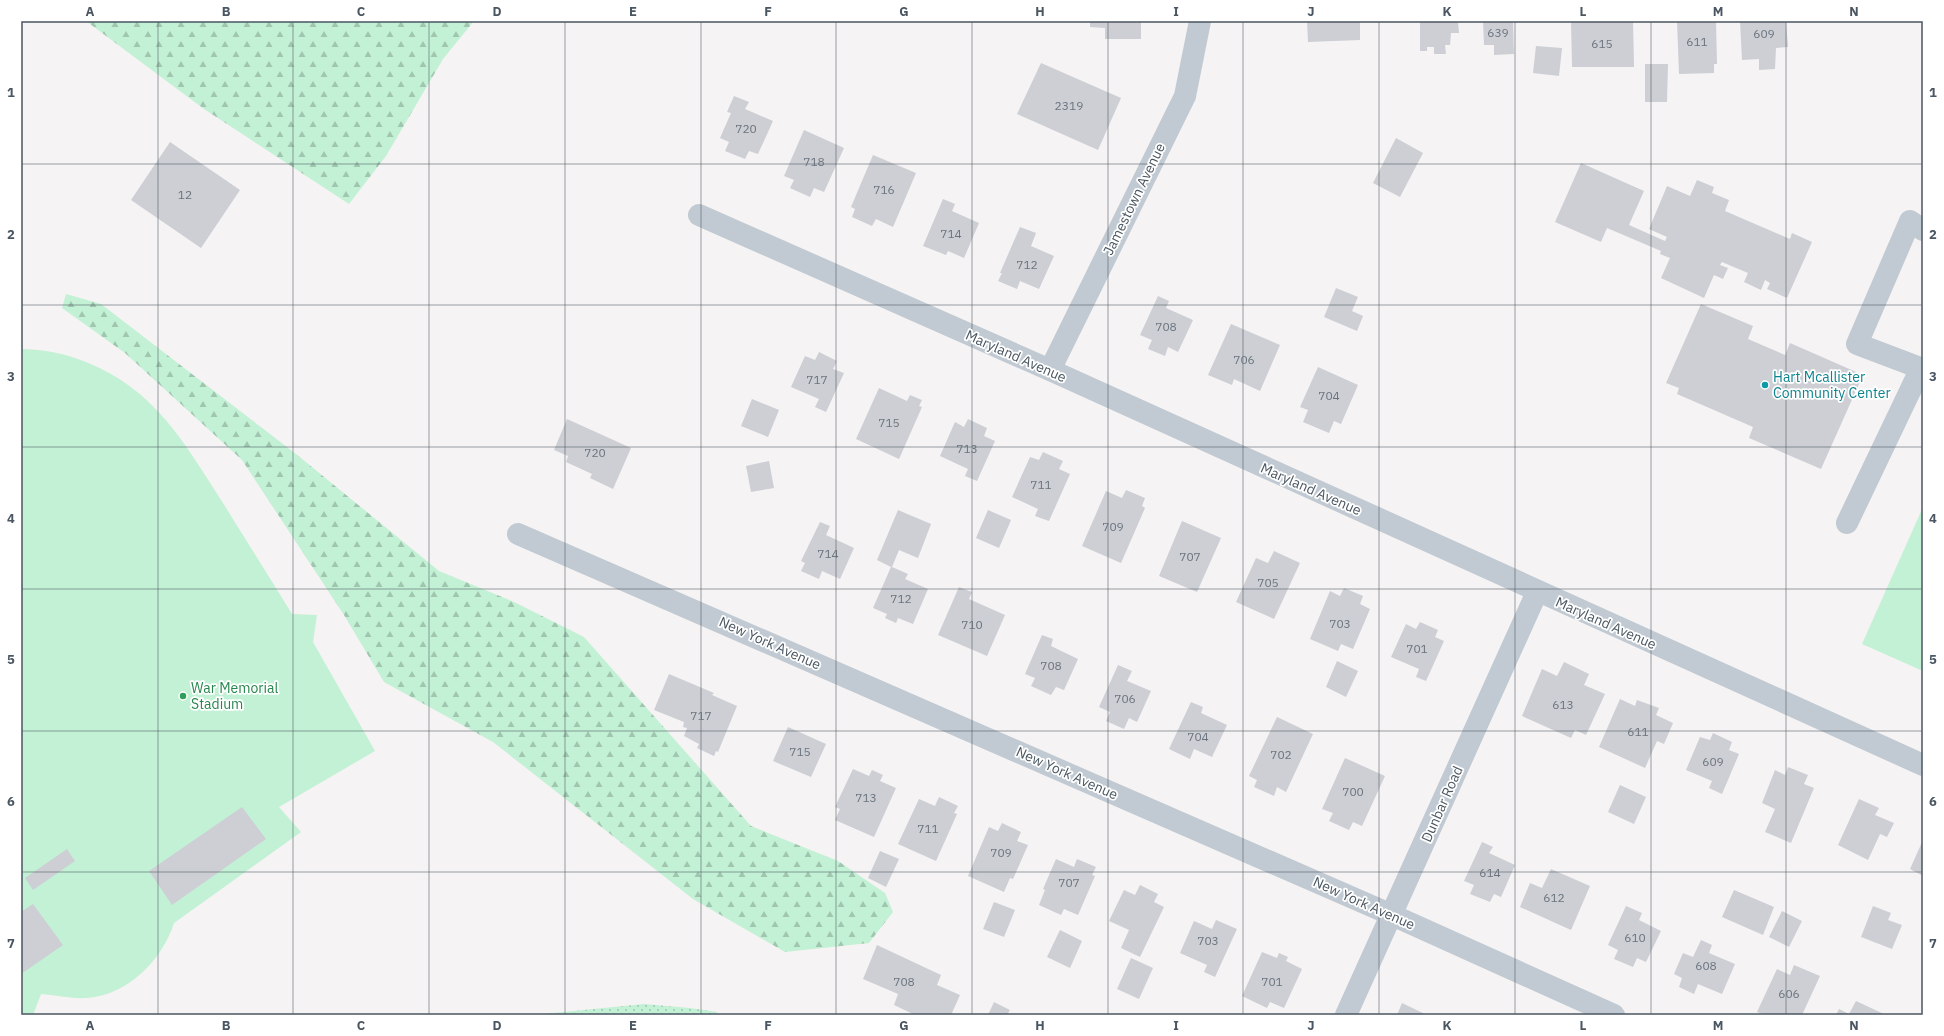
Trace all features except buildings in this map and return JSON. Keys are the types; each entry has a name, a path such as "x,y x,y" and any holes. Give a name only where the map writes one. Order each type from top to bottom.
{"street":[{"name":"Jamestown Avenue","path":"1050,370 1184,96 1200,21"},
{"name":"Maryland Avenue","path":"699,215 1050,370 1923,765"},
{"path":"1847,523 1922,369 1857,344 1910,221 1923,230"},
{"name":"New York Avenue","path":"518,534 1392,915 1614,1015"},
{"name":"Dunbar Road","path":"1346,1015 1538,592"}],"green space":[{"path":"86,21 474,21 443,59 386,156 349,204 204,109"},
{"path":"66,294 101,304 296,454 439,571 514,602 584,637 751,826 838,861 885,893 893,912 869,943 785,952 693,899 493,742 384,682 344,615 242,460 125,353 62,308"},
{"name":"War Memorial Stadium","path":"21,349 62,354 86,362 110,373 131,387 150,403 166,420 195,460 223,503 292,614 317,615 313,642 375,751 279,807 301,832 174,923 161,950 152,962 129,983 102,995 87,998 41,994 33,1015 21,1015"},
{"path":"1923,507 1923,671 1862,644"},
{"path":"644,1004 717,1012 716,1015 533,1015"}],"place":[{"name":"Hart Mcallister Community Center","path":"1765,385"},
{"name":"War Memorial Stadium","path":"183,696"}]}
